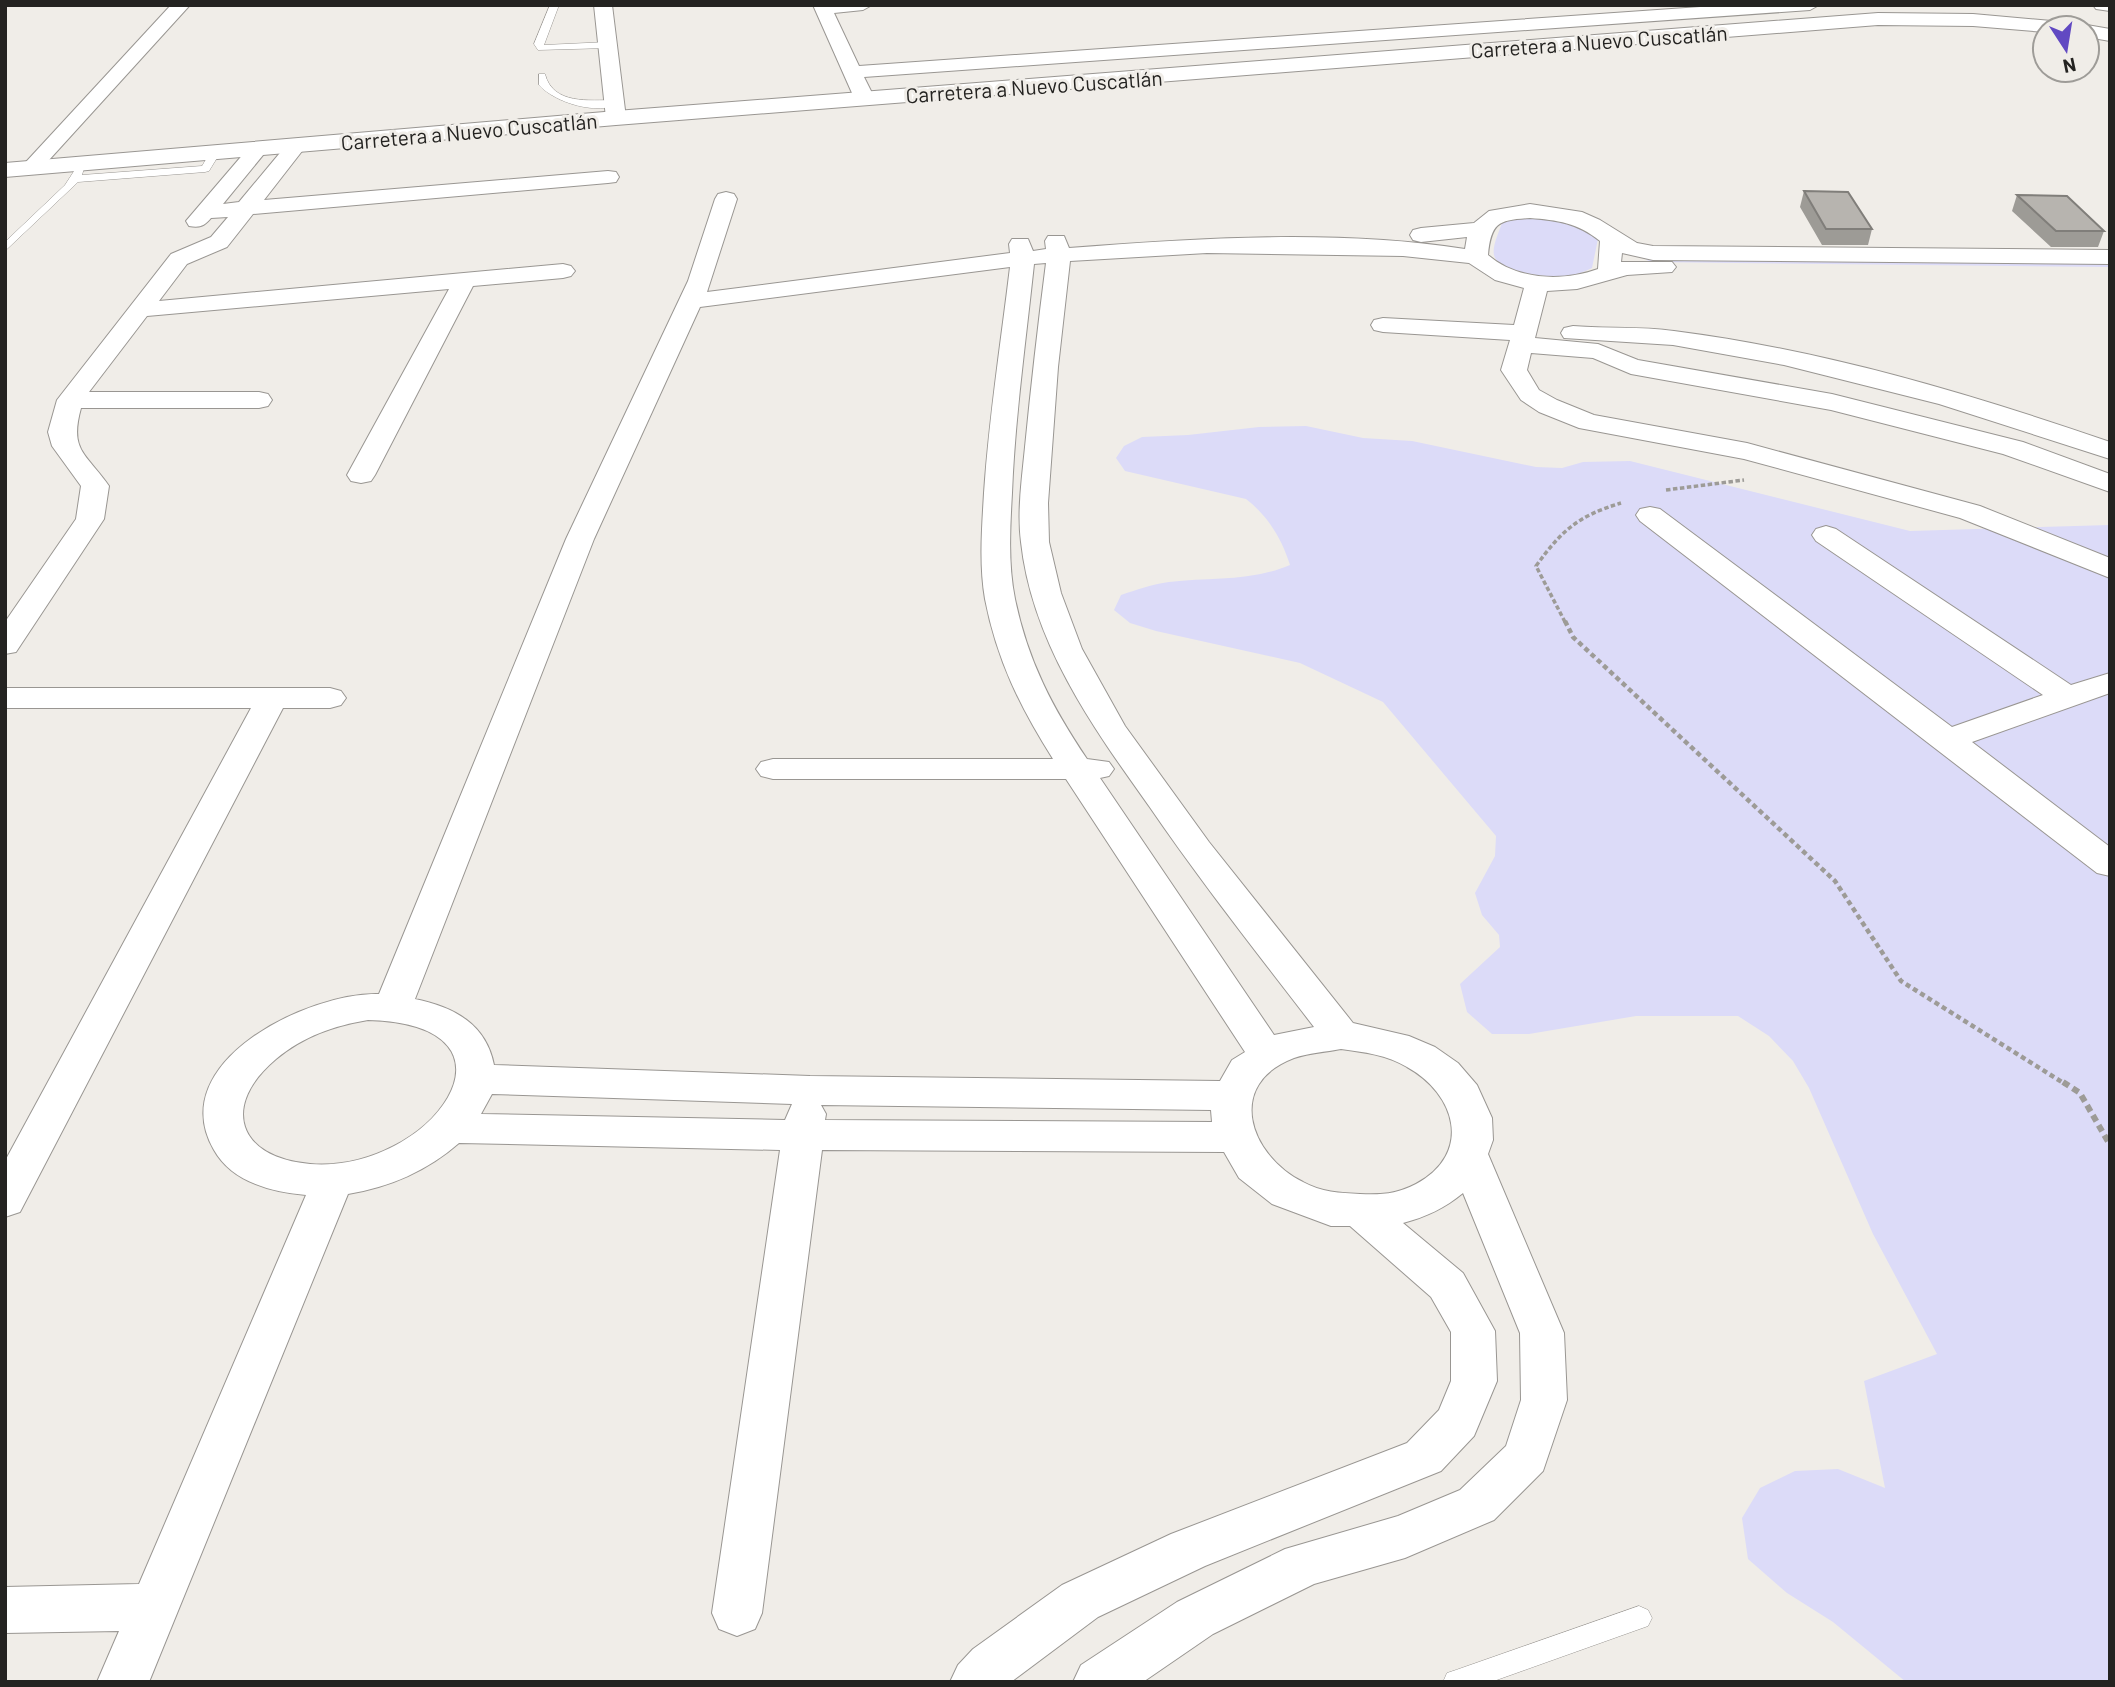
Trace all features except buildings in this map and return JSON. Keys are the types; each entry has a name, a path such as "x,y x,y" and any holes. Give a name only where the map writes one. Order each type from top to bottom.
{"street":[{"path":"32,167 181,5"},
{"path":"603,5 615,111"},
{"path":"863,5 823,7 865,99"},
{"path":"852,72 1810,5"},
{"path":"2102,5 2110,6"},
{"name":"Carretera a Nuevo Cuscatlán","path":"5,170 32,167 79,171 215,153 615,111 865,99 1878,19 1973,20 2031,25"},
{"path":"5,645 90,519 95,486 65,446 61,432 71,400 179,259 219,242 296,146"},
{"path":"179,259 176,246 258,149"},
{"path":"205,212 608,177"},
{"path":"393,1007 580,539 695,291 726,199"},
{"path":"1476,257 1480,228 1489,218 1504,213 1557,213 1583,218 1611,239 1631,249 1653,253 2110,257"},
{"path":"695,291 1180,234 1326,232 1426,235 1480,228"},
{"path":"1609,272 1611,239"},
{"path":"1058,248 1264,245 1435,250 1476,257 1493,270 1537,282 1584,280 1609,272 1656,266 2110,272"},
{"path":"1058,248 1034,503 1035,542 1046,593 1066,649 1110,728 1139,769 1197,850 1341,1035"},
{"path":"1021,251 996,503 995,543 1000,598 1015,655 1040,714 1266,1053"},
{"path":"139,310 563,271"},
{"path":"360,475 465,280"},
{"path":"1537,282 1514,370 1530,395 1548,406 1588,422 1748,451 1970,512 2110,569"},
{"path":"1383,325 1522,335 1600,344 1631,334 1674,338 1787,358 1882,380 2039,426 2110,451"},
{"path":"1600,344 1631,366 1832,402 2013,448 2110,484"},
{"path":"71,400 259,400"},
{"path":"2013,448 2039,426"},
{"path":"1647,502 2110,865"},
{"path":"1826,535 2067,697"},
{"path":"1948,740 2110,682"},
{"path":"5,698 330,698"},
{"path":"5,1201 272,698"},
{"path":"773,769 1139,769"},
{"path":"393,1007 417,1010 438,1018 455,1029 468,1043 475,1060 475,1079 463,1112 450,1128 421,1151 385,1169 333,1180 306,1181 281,1177 260,1169 243,1157 231,1143 225,1127 224,1109 229,1091 239,1073 254,1056 294,1028 343,1011 393,1007"},
{"path":"1341,1035 1370,1038 1423,1057 1444,1073 1460,1092 1471,1113 1473,1135 1469,1156 1461,1172 1430,1197 1386,1211 1362,1212 1325,1207 1290,1195 1254,1170 1233,1138 1229,1110 1231,1096 1244,1072 1266,1053 1301,1040 1341,1035"},
{"path":"475,1079 810,1090 1231,1096"},
{"path":"737,1613 810,1090"},
{"path":"450,1128 803,1135 1233,1138"},
{"path":"1099,1682 1195,1618 1303,1565 1405,1536 1476,1505 1526,1457 1544,1400 1542,1333 1469,1156"},
{"path":"123,1682 333,1180"},
{"path":"976,1682 990,1666 1080,1601 1188,1550 1424,1457 1457,1422 1474,1381 1473,1331 1447,1285 1362,1212"},
{"path":"5,1610 156,1607"}],"lane":[{"path":"555,5 539,44 541,48 608,45"},
{"path":"542,76 541,83 552,96 615,111"},
{"path":"5,248 79,171"},
{"path":"1456,1682 1639,1618"}],"path":[{"path":"1746,480 1585,513 1556,537 1536,566 1573,637 1835,881 1901,981 2080,1093 2110,1145"}],"shaded area":[{"path":"1515,218 1571,221 1598,239 1592,268 1579,274 1548,276 1514,270 1498,261 1494,255 1494,247 1502,223"},
{"path":"1644,258 2110,261 2110,267 1650,262"},
{"path":"1306,426 1363,438 1412,441 1536,467 1562,468 1583,462 1630,461 1910,531 2110,525 2110,1682 1906,1682 1833,1622 1787,1593 1748,1559 1742,1518 1760,1488 1795,1471 1838,1469 1885,1488 1864,1381 1937,1354 1873,1234 1809,1088 1793,1061 1769,1036 1738,1016 1636,1016 1529,1034 1492,1034 1467,1012 1460,984 1500,947 1499,935 1482,915 1475,893 1495,856 1496,836 1383,702 1300,663 1156,631 1130,623 1114,610 1121,595 1150,586 1169,582 1245,577 1290,565 1273,529 1246,499 1125,471 1116,458 1124,446 1142,437 1259,427"}]}
